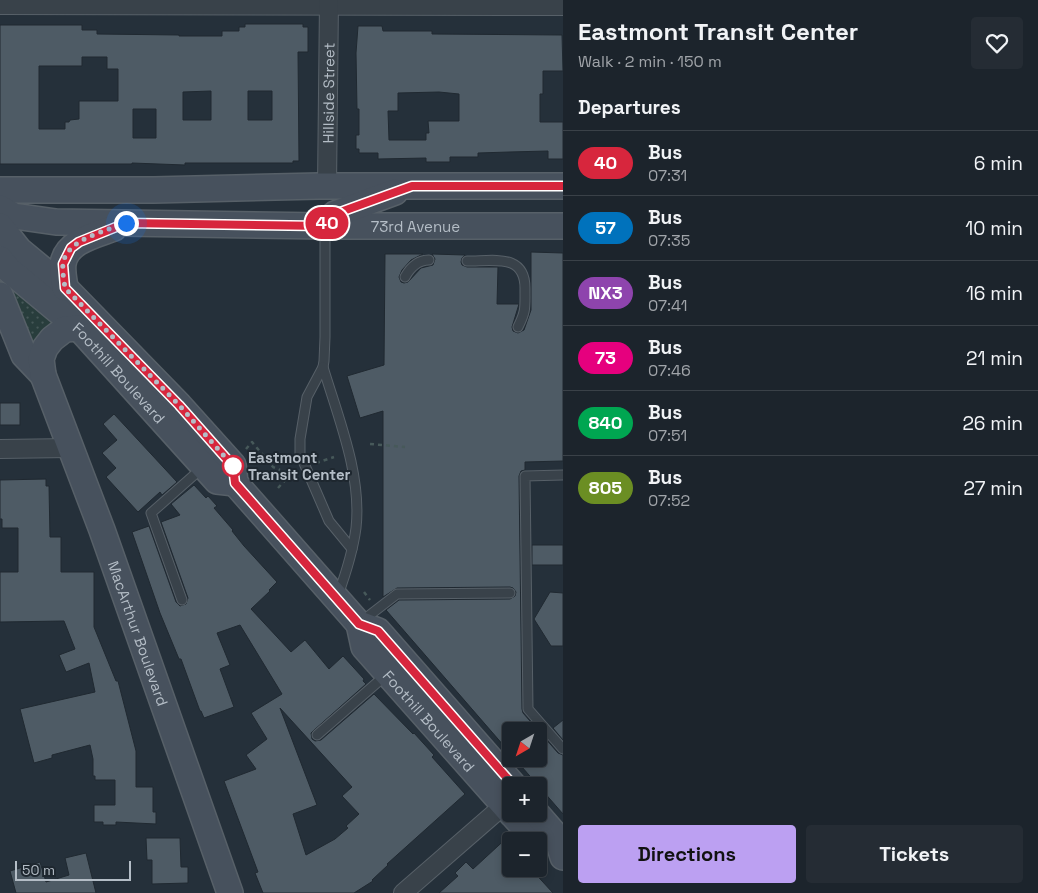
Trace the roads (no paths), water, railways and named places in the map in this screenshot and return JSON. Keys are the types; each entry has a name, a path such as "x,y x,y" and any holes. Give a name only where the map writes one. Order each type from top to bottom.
{"main road":[{"path":"325,226 335,214 412,186"},
{"path":"0,190 563,186"},
{"name":"73rd Avenue","path":"0,208 14,216 56,222 325,226 563,226"},
{"path":"65,288 63,264 71,248 79,242 126,223"},
{"name":"Foothill Boulevard","path":"0,226 19,250 65,288 170,412 204,466 217,481 235,483"},
{"name":"Foothill Boulevard","path":"0,259 9,270 79,328 170,412 233,466 235,483 359,624 378,631 502,791"},
{"name":"MacArthur Boulevard","path":"0,295 24,355 43,375"},
{"name":"MacArthur Boulevard","path":"79,328 65,329 52,339 45,348 41,359 43,375 102,530 230,893"},
{"name":"Foothill Boulevard","path":"359,624 364,647 502,794"},
{"name":"Foothill Boulevard","path":"544,822 557,837 563,857"},
{"name":"Foothill Boulevard","path":"547,851 563,857"}],"street":[{"path":"0,5 328,3 563,6"},
{"name":"Hillside Street","path":"327,187 328,3"},
{"path":"0,449 70,448"},
{"path":"403,893 502,810"}],"lane":[{"path":"325,226 325,337 323,367 352,464 357,507 352,549 336,599"},
{"path":"405,277 410,268 423,260 428,260"},
{"path":"467,260 508,261 520,267 526,279 525,313 518,327"},
{"path":"323,367 307,397 300,439 300,454 329,521 352,549"},
{"path":"182,600 151,513 204,466"},
{"path":"563,475 525,476 528,709 563,749"},
{"path":"359,624 397,594 510,593"},
{"path":"317,735 388,674"}],"place":[{"name":"Eastmont Transit Center","path":"233,466"}]}
